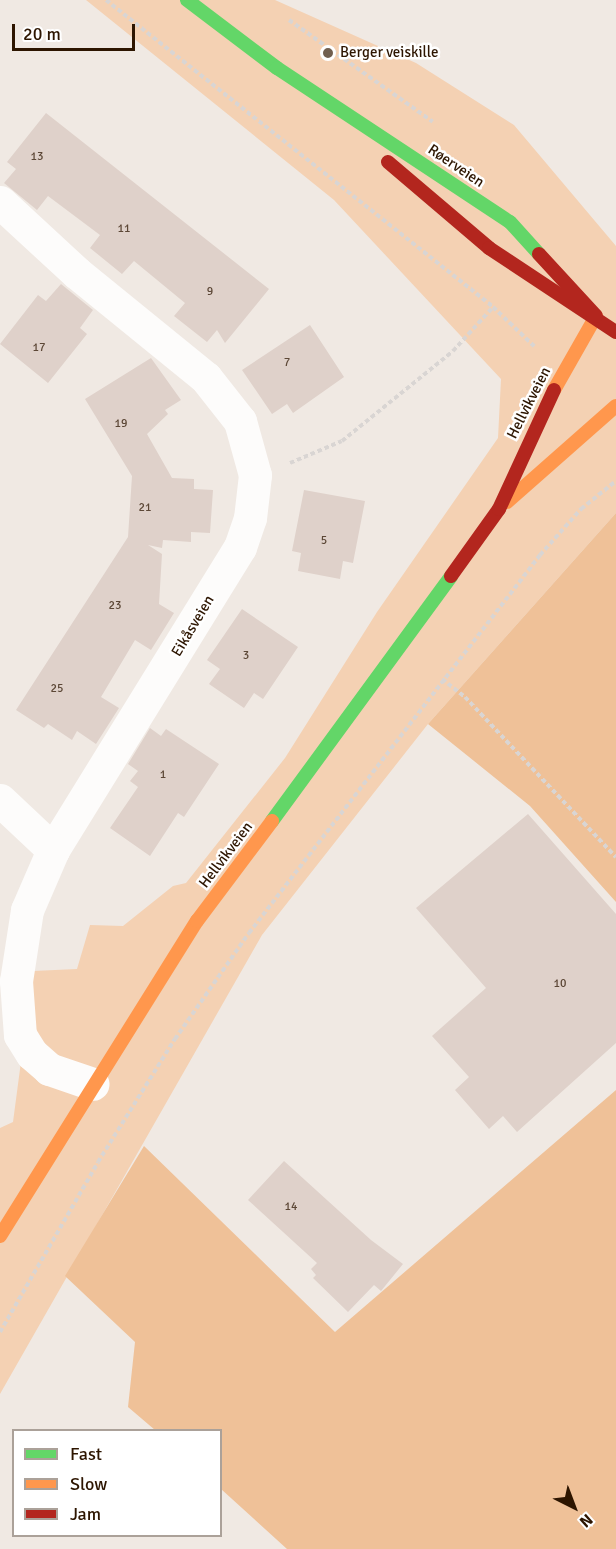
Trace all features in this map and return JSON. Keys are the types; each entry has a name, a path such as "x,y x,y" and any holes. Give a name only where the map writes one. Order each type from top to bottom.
{"main road":[{"name":"Røerveien","path":"187,0 277,68 489,248 596,316 616,332"},
{"name":"Røerveien","path":"277,68 510,222 596,316"},
{"name":"Hellvikveien","path":"0,1236 197,921 325,752 499,509 537,420 596,316"},
{"name":"Hellvikveien","path":"499,509 616,406"}],"street":[{"name":"Eikåsveien","path":"0,202 77,273 206,378 240,421 255,475 250,518 240,547 53,850 27,910 15,1012 20,1035 32,1054 49,1069 93,1084"},
{"path":"0,800 53,850"}],"path":[{"path":"106,0 493,307 534,346"},
{"path":"255,475 342,441 453,351 493,307"},
{"path":"0,1332 99,1162 182,1030 249,933 442,679 540,555 581,509 616,481"},
{"path":"442,679 465,697 616,857"}],"shaded area":[{"path":"86,0 275,0 416,63 514,125 616,246 616,513 428,724 262,935 0,1394 0,1128 13,1122 33,971 77,969 90,925 123,926 173,886 186,883 285,758 377,612 498,438 501,379 334,200"},
{"path":"616,513 616,902 530,806 428,724"},
{"path":"616,1090 616,1549 287,1549 222,1490 222,1429 154,1429 128,1407 135,1342 65,1276 144,1146 335,1332"}],"building":[{"path":"46,113 269,289 225,343 217,330 207,342 174,316 185,303 134,261 122,274 90,248 100,235 48,196 37,210 4,183 16,169 7,162"},
{"path":"61,284 93,310 80,328 87,334 48,383 0,344 38,295 46,301"},
{"path":"310,325 344,377 293,413 287,404 272,414 242,370"},
{"path":"151,358 181,400 165,410 168,414 147,434 172,478 194,479 194,489 213,490 210,533 191,532 191,542 163,540 162,548 148,545 162,554 159,604 174,613 151,650 135,640 101,697 119,708 96,744 77,731 72,740 48,724 44,728 16,710 128,537 132,476 85,399"},
{"path":"304,490 365,501 353,563 343,561 340,579 298,571 301,553 292,551"},
{"path":"242,609 298,647 263,699 254,693 244,708 209,684 220,669 207,660"},
{"path":"150,728 161,736 166,729 219,764 184,817 178,813 150,856 110,828 138,787 130,781 138,771 128,764"},
{"path":"528,814 616,914 616,1043 517,1132 503,1116 489,1129 455,1090 469,1077 432,1036 486,988 416,908"},
{"path":"284,1161 371,1240 403,1264 381,1291 374,1285 348,1312 313,1278 316,1275 311,1269 317,1263 248,1200"}],"traffic: fast":[{"path":"187,0 277,68 510,222 539,254"},
{"path":"272,821 451,576"}],"traffic: slow":[{"path":"554,390 596,316"},
{"path":"507,502 616,406"},
{"path":"0,1236 197,921 272,821"}],"traffic: jam":[{"path":"388,162 489,248 616,332"},
{"path":"539,254 596,316"},
{"path":"451,576 499,509 554,390"}],"place":[{"name":"Berger veiskille","path":"328,53"}]}
